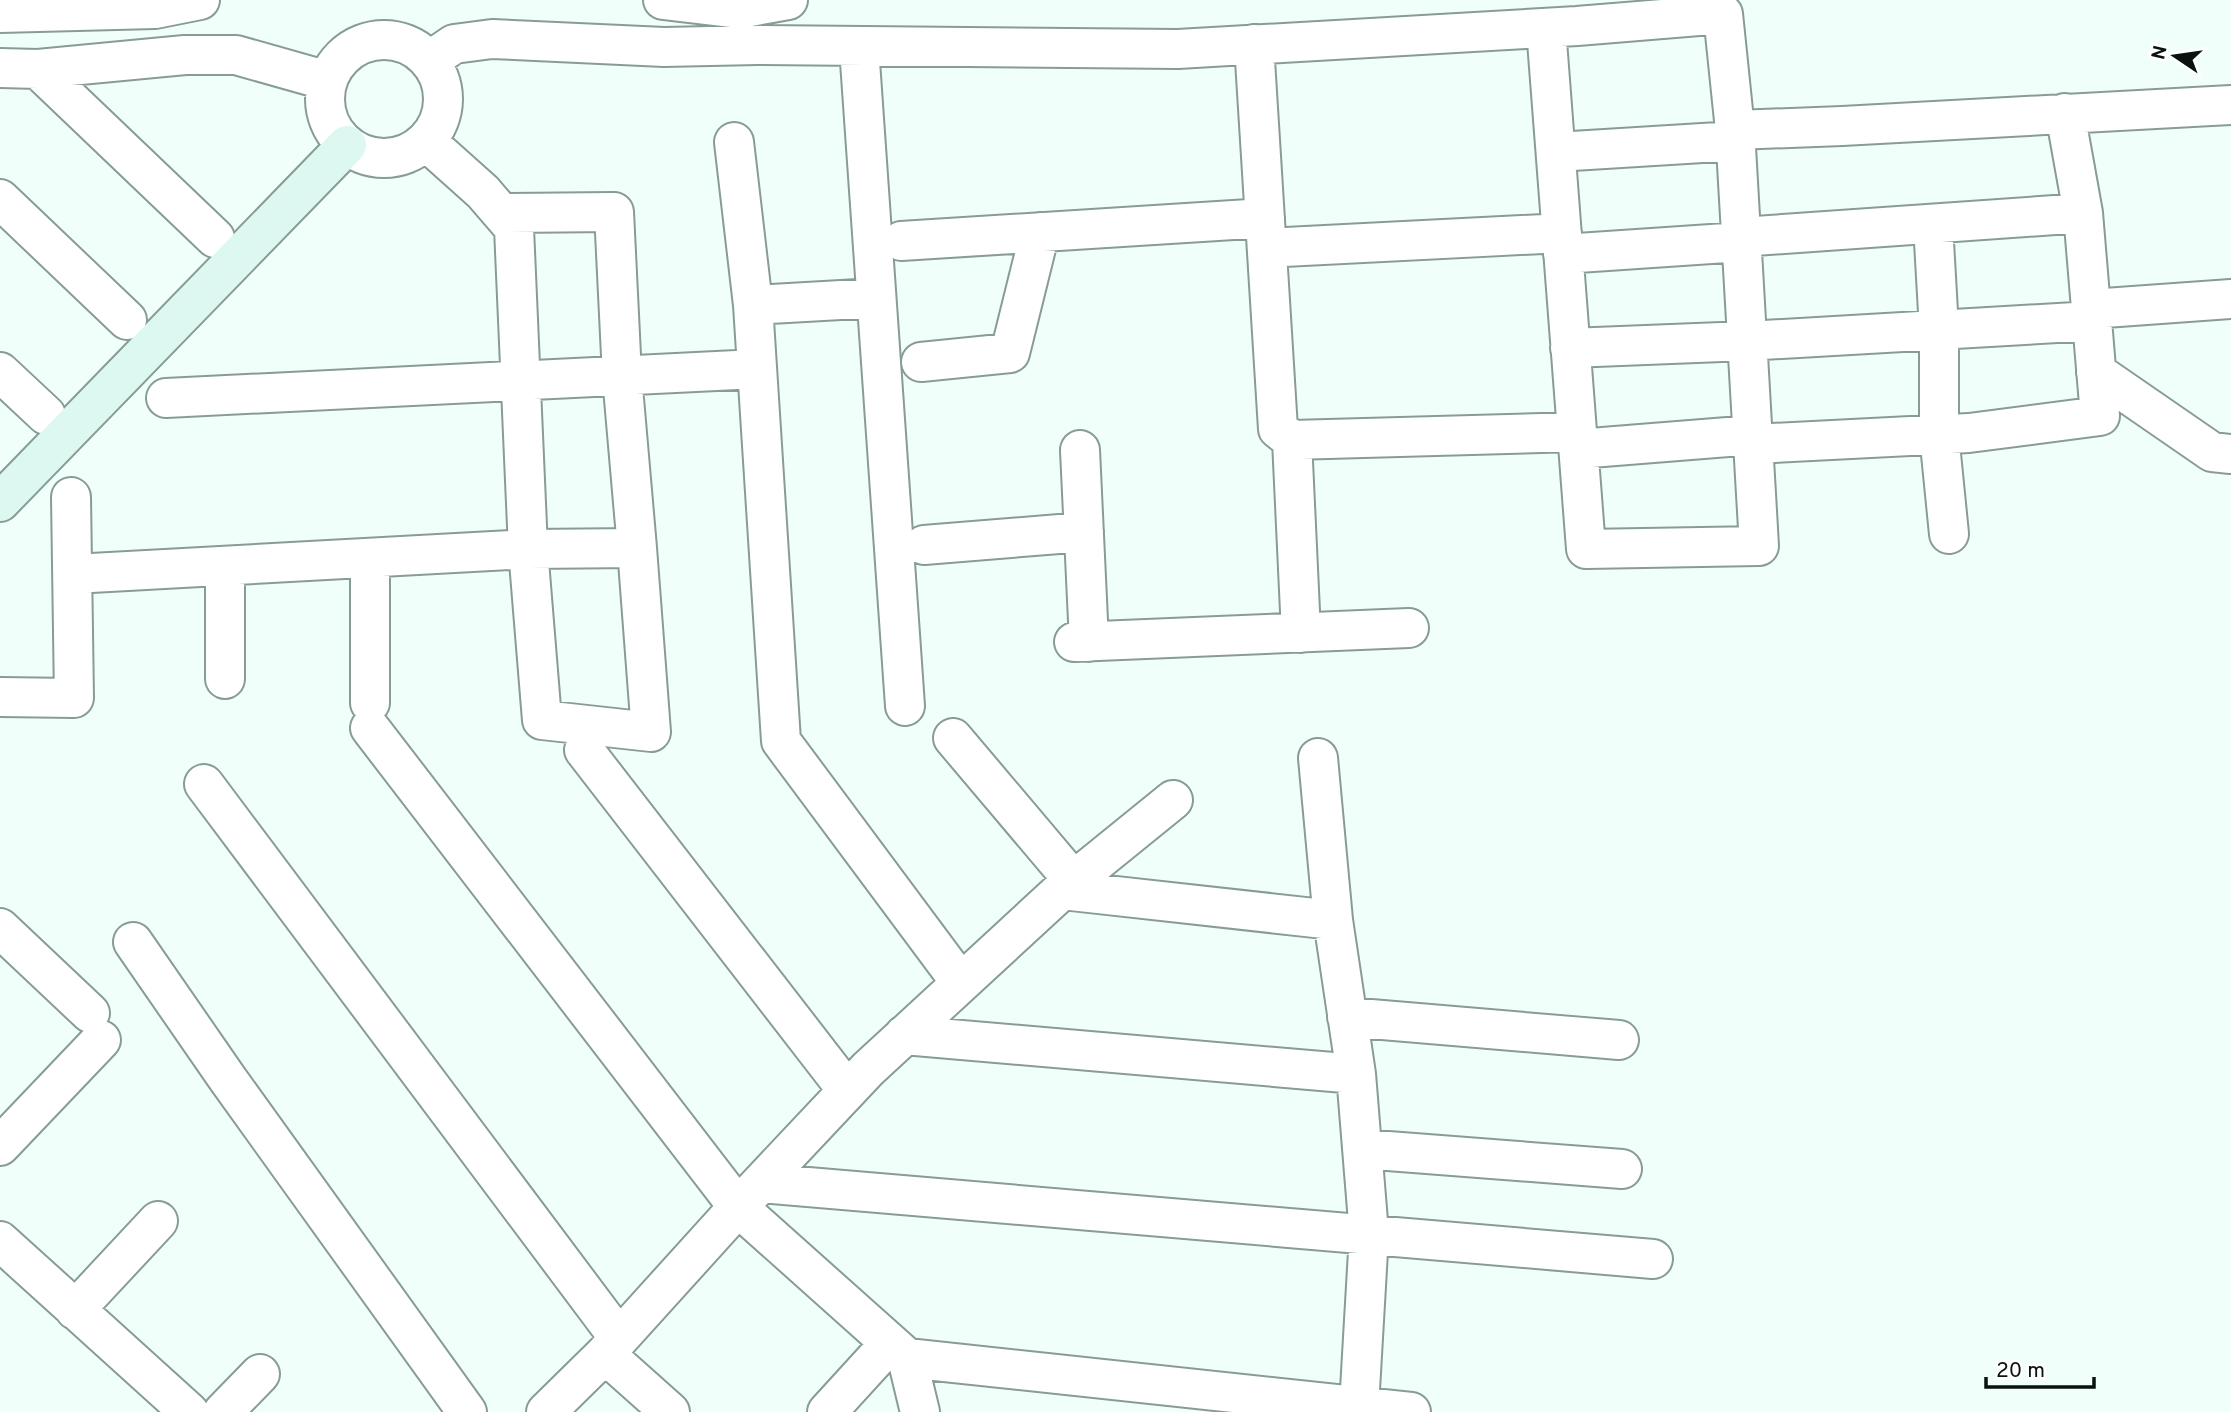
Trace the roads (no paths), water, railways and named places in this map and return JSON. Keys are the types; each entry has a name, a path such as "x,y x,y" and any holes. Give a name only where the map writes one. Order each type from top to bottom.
{"street":[{"path":"0,13 155,9 200,0"},
{"path":"663,0 738,9 788,0"},
{"path":"429,61 454,44 492,39 664,47 757,45 1178,49 1723,14 1735,135 1759,545 1586,549 1546,27"},
{"path":"387,39 406,43 423,53 436,68 443,86 443,107 438,125 426,141 410,153 391,158 371,157 353,150 338,136 328,119 324,100 328,81 336,63 350,50 368,41 387,39"},
{"path":"1254,44 1278,429 1292,440 1753,440 1969,433 2100,416 2083,214 2065,113"},
{"path":"859,47 905,706"},
{"path":"0,68 38,68 185,55 236,55 328,81"},
{"path":"38,68 215,238"},
{"path":"1556,152 1842,127 2231,105"},
{"path":"426,141 483,192 501,213 514,228 528,549 542,720 651,732 622,376 614,212 501,213"},
{"path":"734,142 752,305 781,741 961,983"},
{"path":"0,502 347,145"},
{"path":"0,199 127,320"},
{"path":"901,240 1040,232 1266,233 1563,243 1741,240 2083,214"},
{"path":"1933,224 1939,330 1939,434 1949,534"},
{"path":"921,362 1010,353 1040,232"},
{"path":"752,305 876,298"},
{"path":"1570,348 1939,330 2231,299"},
{"path":"166,398 757,369"},
{"path":"0,372 46,415"},
{"path":"2096,372 2212,452 2231,454"},
{"path":"1292,440 1301,633"},
{"path":"1080,450 1084,532 1081,642 1409,628"},
{"path":"0,697 74,698 71,496"},
{"path":"924,545 1084,532"},
{"path":"73,574 528,549 638,548"},
{"path":"370,559 370,716 749,1195 898,1351 920,1412"},
{"path":"225,567 225,679"},
{"path":"953,738 1067,885 1333,920"},
{"path":"584,750 848,1090"},
{"path":"1318,758 1333,920 1356,1074 1369,1234 1347,1408"},
{"path":"204,783 612,1346 670,1412"},
{"path":"547,1412 612,1346 848,1090 904,1035 1067,885 1173,800"},
{"path":"0,928 95,1027 7,1124"},
{"path":"133,942 467,1412"},
{"path":"1347,1017 1619,1040"},
{"path":"904,1035 1356,1074"},
{"path":"1362,1149 1622,1169"},
{"path":"749,1195 1369,1234 1653,1259"},
{"path":"75,1310 158,1221"},
{"path":"0,1241 189,1412"},
{"path":"898,1351 1180,1400 1411,1412"},
{"path":"827,1412 898,1351"},
{"path":"223,1412 260,1374"}]}
